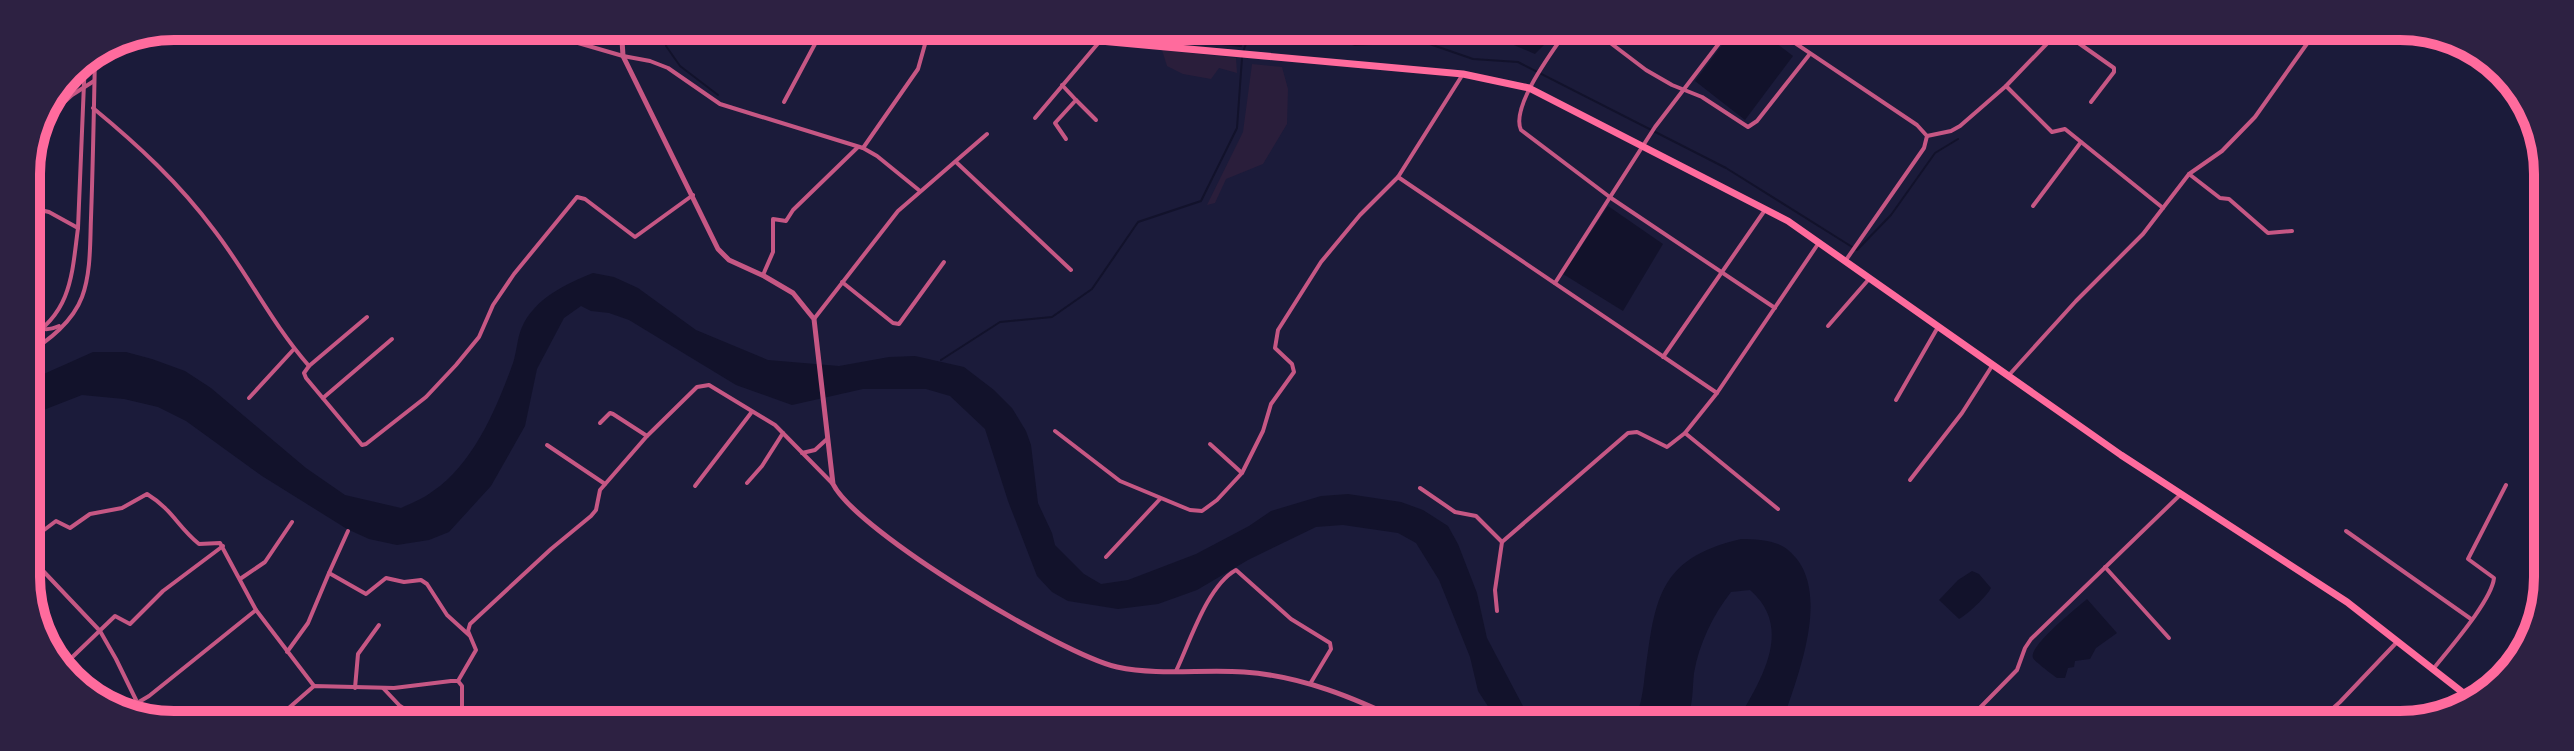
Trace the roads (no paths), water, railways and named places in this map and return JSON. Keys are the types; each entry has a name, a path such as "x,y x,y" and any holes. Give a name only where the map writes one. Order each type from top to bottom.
{"main road":[{"path":"1082,40 1463,74 1529,88 1766,208 1848,257 1870,277 2181,495 2347,602 2465,694"}],"street":[{"path":"568,40 650,61 668,68 720,104 860,148 877,156 920,191"},
{"path":"622,40 623,56 723,255 793,293 814,319 833,484"},
{"path":"784,102 817,40"},
{"path":"763,275 773,252 772,221 786,221 793,210 860,148 918,69 926,40"},
{"path":"1560,40 1529,88 1518,123 1521,130 1611,198 1775,308"},
{"path":"1606,40 1646,70 1702,97 1748,127 1757,121 1809,55"},
{"path":"1555,283 1647,138 1721,40"},
{"path":"1789,40 1917,125 1927,136"},
{"path":"1927,136 1956,129 2006,86 2050,40"},
{"path":"2074,40 2114,68 2091,102"},
{"path":"2009,375 2076,301 2127,252 2189,174 2222,151 2255,117 2310,40"},
{"path":"1035,118 1100,41"},
{"path":"40,345 65,323 81,300 85,285 90,242 94,67"},
{"path":"40,330 60,308 70,288 78,228 85,74"},
{"path":"1055,431 1076,445 1104,471 1160,499 1202,511 1217,500 1242,473 1263,431 1271,404 1294,372 1292,364 1275,348 1278,330 1326,254 1398,177 1463,74"},
{"path":"61,103 94,81"},
{"path":"1062,85 1096,120"},
{"path":"2006,86 2052,132 2064,129 2163,208"},
{"path":"1066,139 1055,123 1076,100"},
{"path":"93,108 123,133 200,211 294,349 309,366"},
{"path":"814,319 898,211 987,134"},
{"path":"1848,257 1924,148 1927,136"},
{"path":"2033,206 2081,142"},
{"path":"956,162 1071,270"},
{"path":"2189,174 2220,198 2229,199 2268,233 2292,231"},
{"path":"1398,177 1717,393"},
{"path":"367,317 304,373 364,445 426,397 456,365 479,337 493,305 514,274 577,197 585,199 635,237 693,195"},
{"path":"1663,357 1766,208"},
{"path":"40,210 78,228"},
{"path":"1497,611 1495,590 1502,542 1628,433 1637,432 1667,447 1685,433 1717,393 1819,242"},
{"path":"842,282 893,323 899,324 944,262"},
{"path":"1828,326 1870,277"},
{"path":"40,330 65,323"},
{"path":"1896,400 1939,325"},
{"path":"323,398 392,339"},
{"path":"249,398 294,349"},
{"path":"1910,480 1962,413 1993,364"},
{"path":"470,636 470,624 591,516 596,510 597,494 605,484 647,436 701,384 709,385 770,422 833,484 844,501 899,545 991,605 1064,647 1113,666 1133,670 1246,672 1310,684 1379,711"},
{"path":"600,423 610,413 647,436"},
{"path":"695,486 751,413"},
{"path":"747,483 783,433"},
{"path":"1685,433 1778,509"},
{"path":"802,453 815,450 828,435"},
{"path":"1210,444 1242,473"},
{"path":"547,445 605,484"},
{"path":"2432,670 2471,619 2494,581 2470,562 2469,556 2506,485"},
{"path":"1420,488 1455,512 1476,516 1502,542"},
{"path":"40,533 56,521 70,528 90,514 122,508 145,494 170,510 199,544 217,541 223,546 256,610 314,686"},
{"path":"1977,711 2017,670 2026,644 2181,495"},
{"path":"1106,557 1160,499"},
{"path":"240,579 265,562 292,522"},
{"path":"287,652 308,623 348,531"},
{"path":"2346,531 2471,619"},
{"path":"69,660 115,616 130,624 163,591 223,546"},
{"path":"2105,567 2169,638"},
{"path":"40,568 100,631 138,704 256,610"},
{"path":"1176,672 1210,600 1228,575 1236,570 1291,619 1330,643 1331,649 1310,684"},
{"path":"329,573 366,594 386,578 404,582 417,578 427,584 447,615 475,643 476,650 458,681"},
{"path":"355,688 358,654 379,625"},
{"path":"2329,711 2397,642"},
{"path":"285,711 314,686 383,688 458,681"},
{"path":"458,681 462,686 462,711"},
{"path":"383,688 408,711"}],"waterway":[{"path":"667,40 666,46 680,66 718,95"},
{"path":"1183,40 1241,46"},
{"path":"1243,52 1247,40"},
{"path":"1341,40 1355,45 1421,41 1473,59 1518,62 1726,168 1857,250 1891,215 1935,153 1958,139"},
{"path":"941,360 1000,322 1052,317 1092,289 1138,222 1201,201 1237,128 1242,58"}]}
